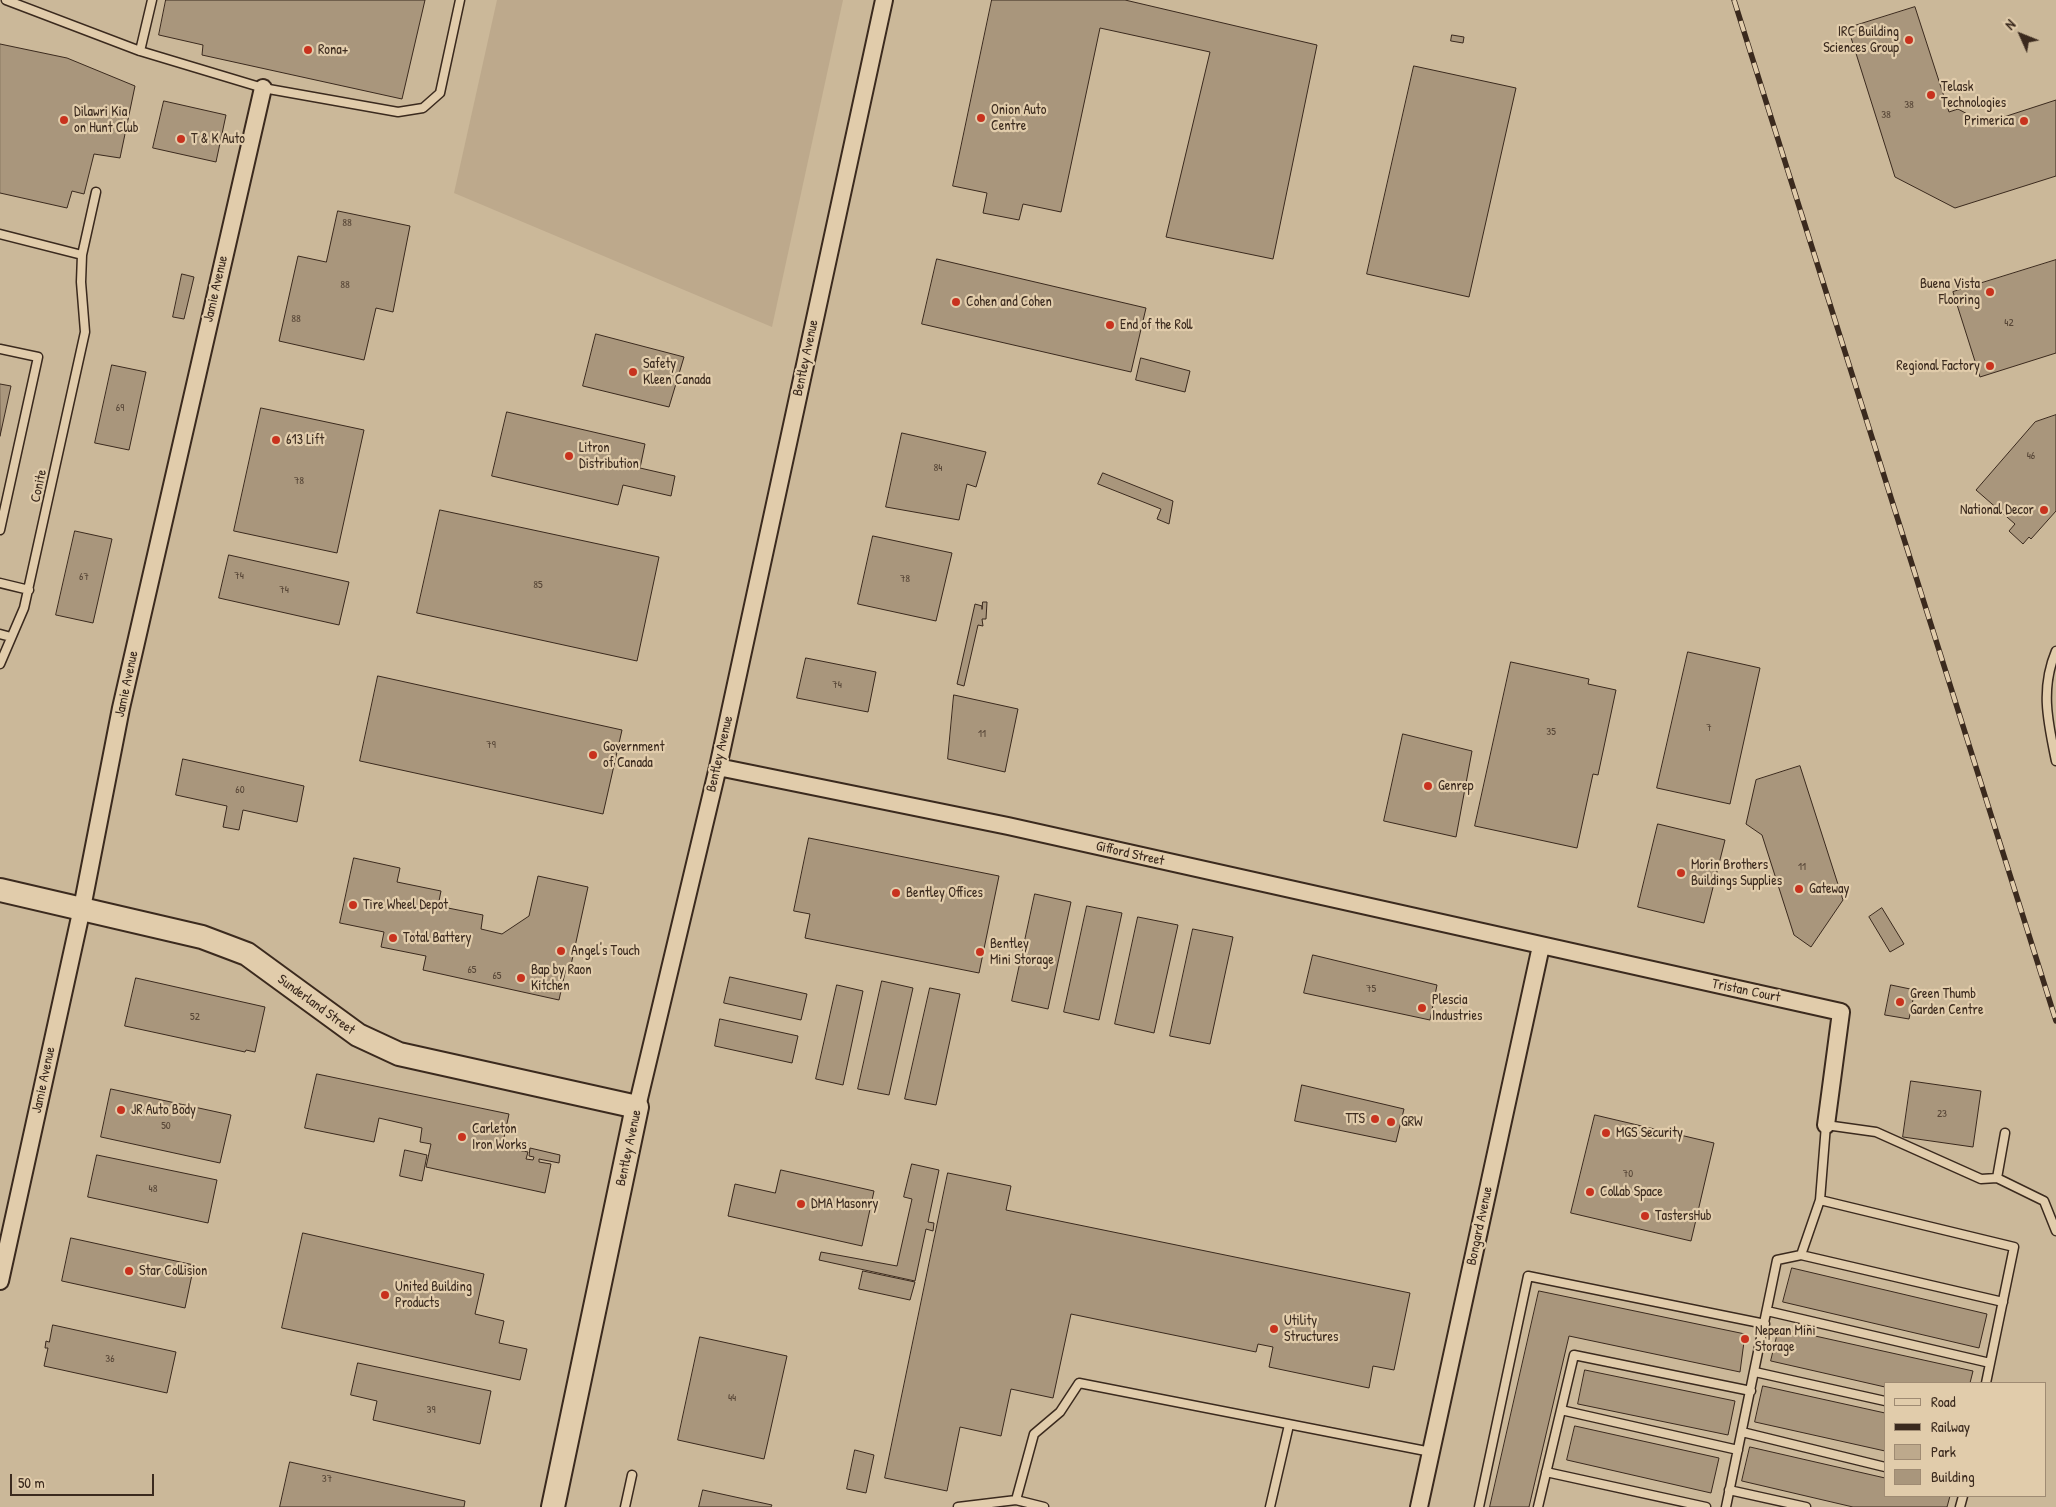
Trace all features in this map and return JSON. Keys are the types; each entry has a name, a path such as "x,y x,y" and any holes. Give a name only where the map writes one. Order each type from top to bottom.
{"street":[{"name":"Bentley Avenue","path":"553,1507 637,1107 718,767 884,0"},
{"name":"Jamie Avenue","path":"0,1281 82,908 121,708 263,88"},
{"name":"Gifford Street","path":"718,767 1008,826 1541,946"},
{"name":"Sunderland Street","path":"0,890 202,937 247,954 358,1035 399,1054 637,1107"},
{"name":"Tristan Court","path":"1541,946 1841,1012 1826,1125"},
{"name":"Bongard Avenue","path":"1419,1507 1541,946"}],"lane":[{"path":"6,0 140,52 263,88 398,112 424,108 440,93 460,0"},
{"path":"140,52 152,0"},
{"name":"Conite","path":"0,664 24,608 85,332 82,309 82,255 96,192"},
{"path":"0,234 82,255"},
{"path":"0,349 38,357 0,530"},
{"path":"0,583 28,590"},
{"path":"0,634 12,637"},
{"path":"2056,651 2048,669 2046,711 2056,761"},
{"path":"1802,1255 1820,1200 1826,1125 1876,1132 1980,1180 1997,1178 2044,1201 2056,1231"},
{"path":"1997,1178 2005,1133"},
{"path":"1820,1200 2014,1247 1986,1382"},
{"path":"1726,1507 1778,1260 1802,1255 2003,1302"},
{"path":"1479,1507 1528,1276 1765,1324"},
{"path":"1767,1311 1990,1363"},
{"path":"1538,1507 1574,1355 1750,1391"},
{"path":"1755,1372 1884,1401"},
{"path":"1016,1500 1034,1434 1060,1412 1079,1384 1431,1452"},
{"path":"1561,1410 1738,1450"},
{"path":"1270,1507 1289,1425"},
{"path":"1742,1432 1884,1467"},
{"path":"1546,1472 1706,1507"},
{"path":"625,1507 632,1475"},
{"path":"1730,1490 1806,1507"},
{"path":"958,1507 1016,1500 1044,1507"}],"shaded area":[{"path":"0,0 2056,0 2056,1507 0,1507"}],"green space":[{"path":"497,0 843,0 772,327 454,193"}],"building":[{"name":"Rona+","path":"166,0 425,0 402,99 202,55 203,45 159,35"},
{"path":"992,0 1125,0 1317,45 1273,259 1166,237 1210,52 1100,28 1061,212 1023,204 1019,220 983,213 987,193 953,186"},
{"path":"1915,7 1949,112 1958,109 1973,117 1976,126 2056,100 2056,176 1955,208 1895,177 1848,28"},
{"path":"1452,35 1464,37 1463,43 1451,41"},
{"name":"Dilawri Kia on Hunt Club","path":"0,44 67,58 135,86 120,158 94,154 84,194 72,191 67,208 0,193"},
{"path":"1414,66 1516,88 1469,297 1367,274"},
{"path":"164,101 226,115 216,162 153,148"},
{"path":"338,211 410,226 393,312 376,308 364,360 279,341 298,256 326,262"},
{"path":"937,259 1146,308 1131,372 922,324"},
{"path":"2056,260 2056,353 1980,377 1953,292"},
{"path":"182,274 194,277 184,319 173,317"},
{"name":"Safety Kleen Canada","path":"596,334 684,357 669,407 583,386"},
{"path":"1141,358 1190,371 1185,392 1136,380"},
{"path":"112,365 146,372 129,450 95,443"},
{"path":"0,384 11,386 0,436"},
{"path":"261,408 364,430 337,553 234,531"},
{"name":"Litron Distribution","path":"507,412 645,444 640,468 675,476 671,496 623,485 618,505 492,476"},
{"path":"2056,415 2056,511 2031,539 2029,537 2023,544 2009,531 2015,524 1976,490 2035,422"},
{"path":"902,433 986,452 976,487 967,484 959,520 886,507"},
{"path":"1103,473 1173,501 1169,524 1157,519 1161,509 1098,484"},
{"path":"440,510 659,557 637,661 417,613"},
{"path":"75,531 112,539 93,623 56,615"},
{"path":"873,536 952,553 936,621 858,604"},
{"path":"229,555 349,582 339,625 219,598"},
{"path":"983,602 987,602 986,619 982,619 983,626 978,625 964,686 957,684 975,604 982,606 982,609"},
{"path":"1688,652 1760,668 1730,804 1657,788"},
{"path":"806,658 876,672 868,712 797,698"},
{"path":"1511,662 1589,679 1588,684 1616,690 1598,775 1593,774 1577,848 1475,826"},
{"path":"378,676 622,730 603,814 360,761"},
{"path":"954,695 1018,709 1005,772 948,759"},
{"name":"Genrep","path":"1403,734 1472,751 1456,837 1384,821"},
{"path":"183,759 304,786 297,822 243,810 239,830 223,827 227,806 176,795"},
{"path":"1800,766 1843,900 1811,947 1794,935 1762,835 1746,824 1756,780"},
{"name":"Morin Brothers Buildings Supplies","path":"1658,824 1725,840 1704,923 1638,907"},
{"name":"Bentley Offices","path":"809,838 999,876 979,973 805,938 810,914 794,911"},
{"path":"354,858 400,868 397,882 441,891 438,906 483,915 481,929 502,934 529,916 538,876 588,887 571,965 566,968 559,1000 423,970 426,956 381,947 384,932 340,923"},
{"path":"1035,894 1071,902 1048,1009 1012,1001"},
{"path":"1087,906 1122,913 1099,1020 1064,1012"},
{"path":"1882,908 1904,944 1890,952 1869,917"},
{"path":"1138,917 1178,925 1154,1033 1115,1024"},
{"path":"1193,929 1233,937 1210,1044 1170,1036"},
{"path":"1313,955 1437,985 1430,1020 1304,993"},
{"path":"730,977 807,994 801,1020 724,1003"},
{"path":"136,978 265,1007 255,1052 246,1050 245,1052 125,1026"},
{"path":"882,981 913,988 889,1095 858,1089"},
{"path":"837,985 863,991 843,1085 816,1079"},
{"name":"Green Thumb Garden Centre","path":"1891,985 1915,990 1909,1019 1885,1015"},
{"path":"930,988 960,994 936,1105 905,1099"},
{"path":"720,1019 798,1036 792,1063 715,1046"},
{"name":"Carleton Iron Works","path":"317,1074 509,1114 502,1147 528,1152 526,1159 533,1160 534,1157 529,1156 530,1148 560,1155 559,1163 539,1159 539,1162 551,1164 545,1193 426,1167 431,1144 420,1142 422,1128 379,1118 374,1142 305,1128"},
{"path":"1911,1081 1981,1091 1973,1147 1903,1137"},
{"path":"1302,1085 1404,1109 1396,1142 1295,1121"},
{"path":"111,1089 231,1115 220,1163 101,1137"},
{"path":"1595,1115 1714,1143 1691,1241 1571,1213"},
{"path":"405,1150 427,1155 422,1181 400,1176"},
{"path":"97,1155 217,1180 208,1223 88,1197"},
{"path":"912,1164 939,1170 928,1222 934,1223 933,1231 926,1229 915,1281 819,1260 821,1252 897,1266 912,1199 904,1197"},
{"name":"DMA Masonry","path":"781,1170 874,1191 862,1246 728,1216 735,1184 775,1193"},
{"name":"Utility Structures","path":"948,1173 1011,1186 1006,1210 1410,1293 1394,1370 1373,1366 1369,1388 1269,1367 1273,1347 1258,1344 1256,1352 1071,1314 1053,1398 1011,1389 1001,1436 960,1427 947,1491 885,1478"},
{"name":"United Building Products","path":"303,1233 484,1274 475,1314 504,1321 499,1343 527,1349 520,1380 282,1328"},
{"name":"Star Collision","path":"71,1238 194,1265 185,1308 62,1281"},
{"path":"1792,1268 1987,1314 1979,1348 1783,1302"},
{"path":"863,1271 915,1282 910,1300 859,1289"},
{"path":"1539,1291 1745,1334 1740,1372 1569,1336 1529,1507 1490,1507"},
{"path":"53,1325 176,1352 167,1393 44,1366 48,1348 45,1348 46,1341 49,1342"},
{"path":"1779,1328 1973,1371 1970,1382 1884,1382 1884,1387 1771,1361"},
{"path":"700,1337 787,1356 764,1459 678,1440"},
{"path":"358,1363 491,1391 480,1444 373,1420 377,1401 351,1395"},
{"path":"1585,1370 1735,1401 1728,1435 1578,1404"},
{"path":"1763,1386 1884,1413 1884,1451 1755,1422"},
{"path":"1575,1426 1719,1458 1711,1493 1567,1460"},
{"path":"1750,1447 1884,1478 1884,1497 1950,1497 1947,1507 1853,1507 1742,1481"},
{"path":"855,1450 874,1455 866,1493 847,1489"},
{"path":"290,1462 465,1501 464,1507 280,1507"},
{"path":"703,1490 772,1505 771,1507 699,1507"}],"railway":[{"path":"1734,0 2056,1021"}],"place":[{"name":"IRC Building Sciences Group","path":"1909,40"},
{"name":"Rona+","path":"308,50"},
{"name":"Telask Technologies","path":"1931,95"},
{"name":"Onion Auto Centre","path":"981,118"},
{"name":"Dilawri Kia on Hunt Club","path":"64,120"},
{"name":"Primerica","path":"2024,121"},
{"name":"T & K Auto","path":"181,139"},
{"name":"Buena Vista Flooring","path":"1990,292"},
{"name":"Cohen and Cohen","path":"956,302"},
{"name":"End of the Roll","path":"1110,325"},
{"name":"Regional Factory","path":"1990,366"},
{"name":"Safety Kleen Canada","path":"633,372"},
{"name":"613 Lift","path":"276,440"},
{"name":"Litron Distribution","path":"569,456"},
{"name":"National Decor","path":"2044,510"},
{"name":"Government of Canada","path":"593,755"},
{"name":"Genrep","path":"1428,786"},
{"name":"Morin Brothers Buildings Supplies","path":"1681,873"},
{"name":"Gateway","path":"1799,889"},
{"name":"Bentley Offices","path":"896,893"},
{"name":"Tire Wheel Depot","path":"353,905"},
{"name":"Total Battery","path":"393,938"},
{"name":"Angel's Touch","path":"561,951"},
{"name":"Bentley Mini Storage","path":"980,952"},
{"name":"Bap by Raon Kitchen","path":"521,978"},
{"name":"Green Thumb Garden Centre","path":"1900,1002"},
{"name":"Plescia Industries","path":"1422,1008"},
{"name":"JR Auto Body","path":"121,1110"},
{"name":"TTS","path":"1375,1119"},
{"name":"GRW","path":"1391,1122"},
{"name":"MGS Security","path":"1606,1133"},
{"name":"Carleton Iron Works","path":"462,1137"},
{"name":"Collab Space","path":"1590,1192"},
{"name":"DMA Masonry","path":"801,1204"},
{"name":"TastersHub","path":"1645,1216"},
{"name":"Star Collision","path":"129,1271"},
{"name":"United Building Products","path":"385,1295"},
{"name":"Utility Structures","path":"1274,1329"},
{"name":"Nepean Mini Storage","path":"1745,1339"}]}
